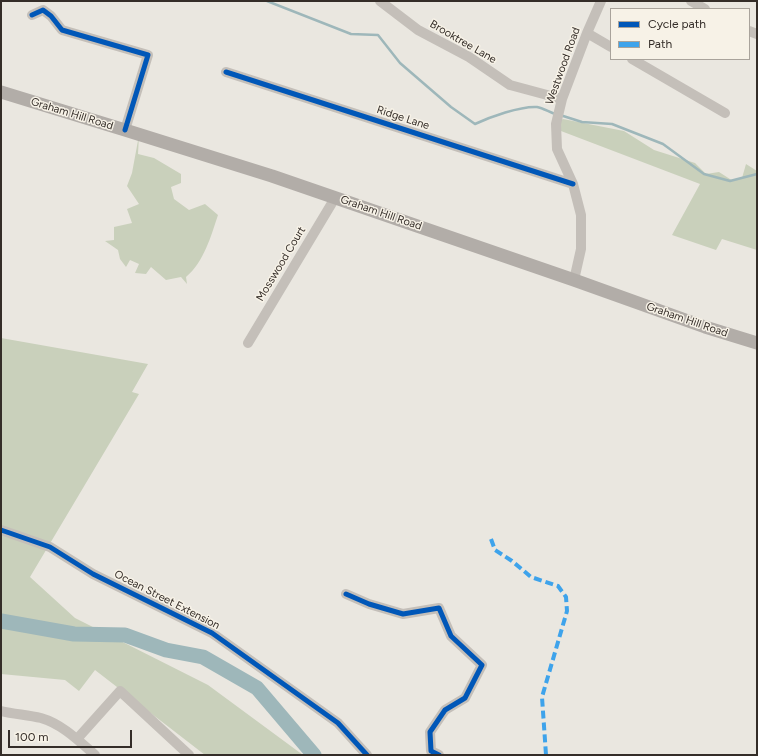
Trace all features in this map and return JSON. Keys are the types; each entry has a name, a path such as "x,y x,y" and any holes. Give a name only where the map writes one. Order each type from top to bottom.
{"main road":[{"name":"Graham Hill Road","path":"1,92 125,130 335,198 698,324 757,343"}],"street":[{"name":"Brooktree Lane","path":"380,1 418,30 469,57 510,85 561,103"},
{"name":"Westwood Road","path":"574,280 581,249 582,216 573,184 557,149 556,124 561,103 587,33 601,1"},
{"path":"691,1 703,8"},
{"path":"32,15 43,10 51,16 62,30 148,55 125,130"},
{"path":"587,33 610,46"},
{"path":"634,60 725,113"},
{"name":"Ridge Lane","path":"226,72 573,184"},
{"name":"Mosswood Court","path":"248,343 335,198"},
{"name":"Ocean Street Extension","path":"1,530 50,547 93,574 212,633 338,724 367,755"},
{"path":"346,594 369,604 403,614 438,608 451,636 482,666 465,698 446,710 430,732 431,751 439,755"},
{"path":"77,739 120,691 189,755"},
{"path":"1,711 42,718 58,726 77,739 95,755"}],"green space":[{"path":"563,119 624,131 654,150 695,163 706,174 719,172 733,181 742,178 746,164 757,171 757,250 722,239 716,250 672,235 700,184 561,131 556,124"},
{"path":"139,135 138,154 154,158 181,174 181,183 171,187 174,199 189,210 205,204 218,215 210,240 198,264 186,277 187,284 181,277 166,280 151,267 146,274 135,273 139,264 130,260 126,267 120,259 118,250 105,241 114,240 114,227 132,223 127,209 139,204 127,186 132,173"},
{"path":"1,338 148,364 132,392 139,394 30,577 75,618 208,685 303,755 205,755 95,670 79,691 65,680 1,674"}],"waterway":[{"path":"267,1 351,34 378,35 400,63 451,107 475,124 505,112 522,108 537,107 555,114"},
{"path":"560,115 582,122 612,124 663,144 704,174 730,181 757,174"},
{"path":"1,621 74,634 125,635 166,650 203,657 257,688 314,755"}],"marked path":[{"path":"491,539 495,550 512,561 531,577 558,586 566,597 567,611 542,697 546,755"}],"cycle path":[{"path":"32,15 43,10 51,16 62,30 148,55 125,130"},
{"path":"226,72 573,184"},
{"path":"1,530 50,547 93,574 212,633 338,723 367,755"},
{"path":"346,594 369,604 403,614 439,608 451,636 482,665 465,698 445,710 430,732 431,751 439,755"}]}
